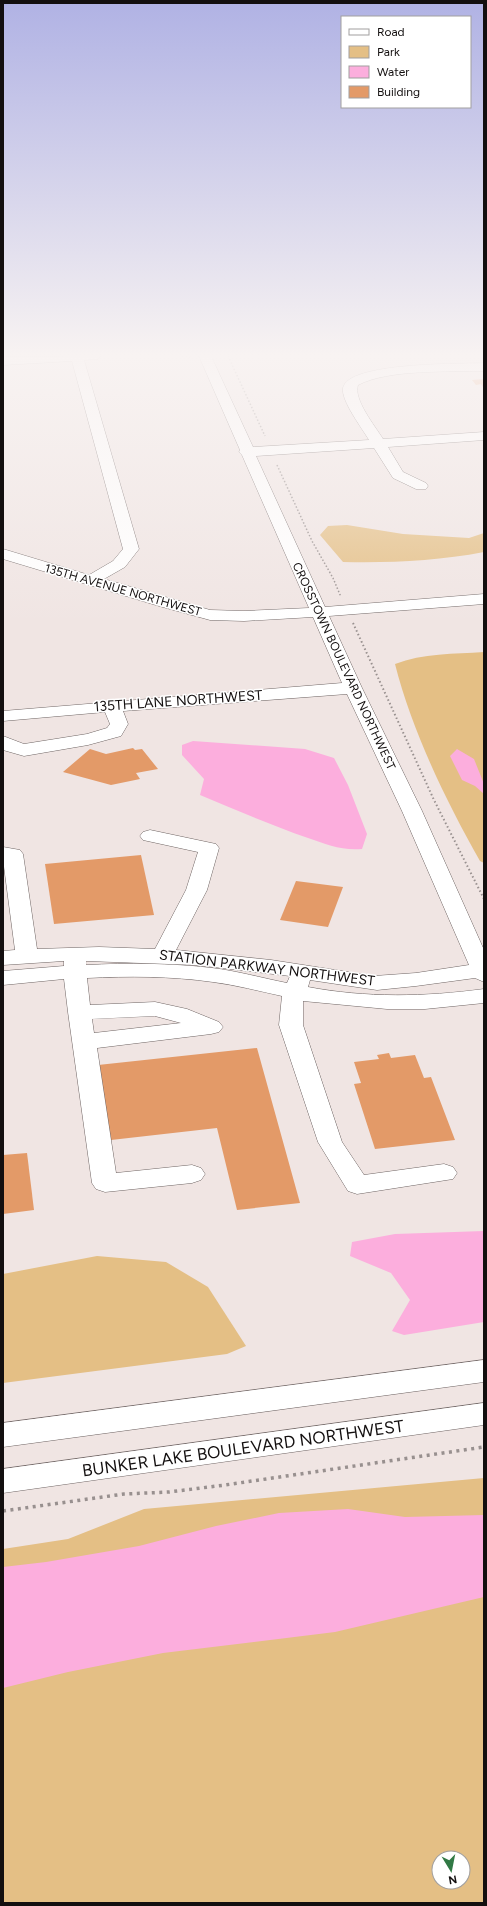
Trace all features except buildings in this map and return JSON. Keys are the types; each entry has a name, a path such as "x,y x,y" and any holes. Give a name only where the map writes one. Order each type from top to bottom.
{"street":[{"path":"91,580 119,564 131,549 103,445"},
{"name":"CROSSTOWN BOULEVARD NORTHWEST","path":"243,445 353,688 412,810 483,972"},
{"path":"246,452 348,445"},
{"path":"379,445 398,475 421,486"},
{"name":"135TH AVENUE NORTHWEST","path":"3,554 165,604 210,615 244,616 319,612 484,599"},
{"name":"135TH LANE NORTHWEST","path":"3,716 112,706 353,688"},
{"path":"3,742 8,746 24,750 88,740 114,732 119,724 112,706"},
{"path":"150,836 209,848 207,861 192,903 162,955"},
{"path":"3,853 13,854 27,956"},
{"name":"STATION PARKWAY NORTHWEST","path":"3,978 75,963 162,955 196,957 277,967 299,982 327,997 387,1004 444,1002 484,996"},
{"name":"STATION PARKWAY NORTHWEST","path":"3,958 27,956 120,970 196,973 243,980 299,982 376,983 483,972"},
{"path":"75,963 79,1012 105,1183 192,1174"},
{"path":"299,982 292,1001 291,1025 330,1142 357,1185 444,1173"},
{"path":"79,1012 155,1009 179,1014 211,1027 84,1042"},
{"path":"3,1435 484,1371"},
{"name":"BUNKER LAKE BOULEVARD NORTHWEST","path":"3,1481 484,1414"}],"path":[{"path":"269,445 309,535 333,578 430,793 484,899"},
{"path":"3,1511 124,1494 169,1492 225,1485 484,1447"}],"green space":[{"path":"347,525 403,534 469,538 484,533 484,552 449,558 414,561 343,562 320,535 328,526"},
{"path":"484,652 484,863 480,861 467,838 431,765 411,715 395,664 406,660 428,656"},
{"path":"97,1256 166,1262 208,1287 246,1346 227,1354 3,1383 3,1274"},
{"path":"484,1478 484,1903 3,1903 3,1549 68,1539 144,1509"}],"water":[{"path":"193,741 305,749 334,758 348,785 367,834 362,849 341,848 321,843 267,823 200,795 204,779 182,755 182,745"},
{"path":"457,749 474,759 484,784 484,794 475,786 462,780 450,756"},
{"path":"484,1231 484,1322 404,1335 392,1331 410,1300 391,1273 350,1256 352,1242 395,1234"},
{"path":"348,1509 405,1517 484,1515 484,1597 335,1632 163,1653 68,1672 3,1688 3,1567 46,1562 139,1546 216,1526 279,1513"}]}
